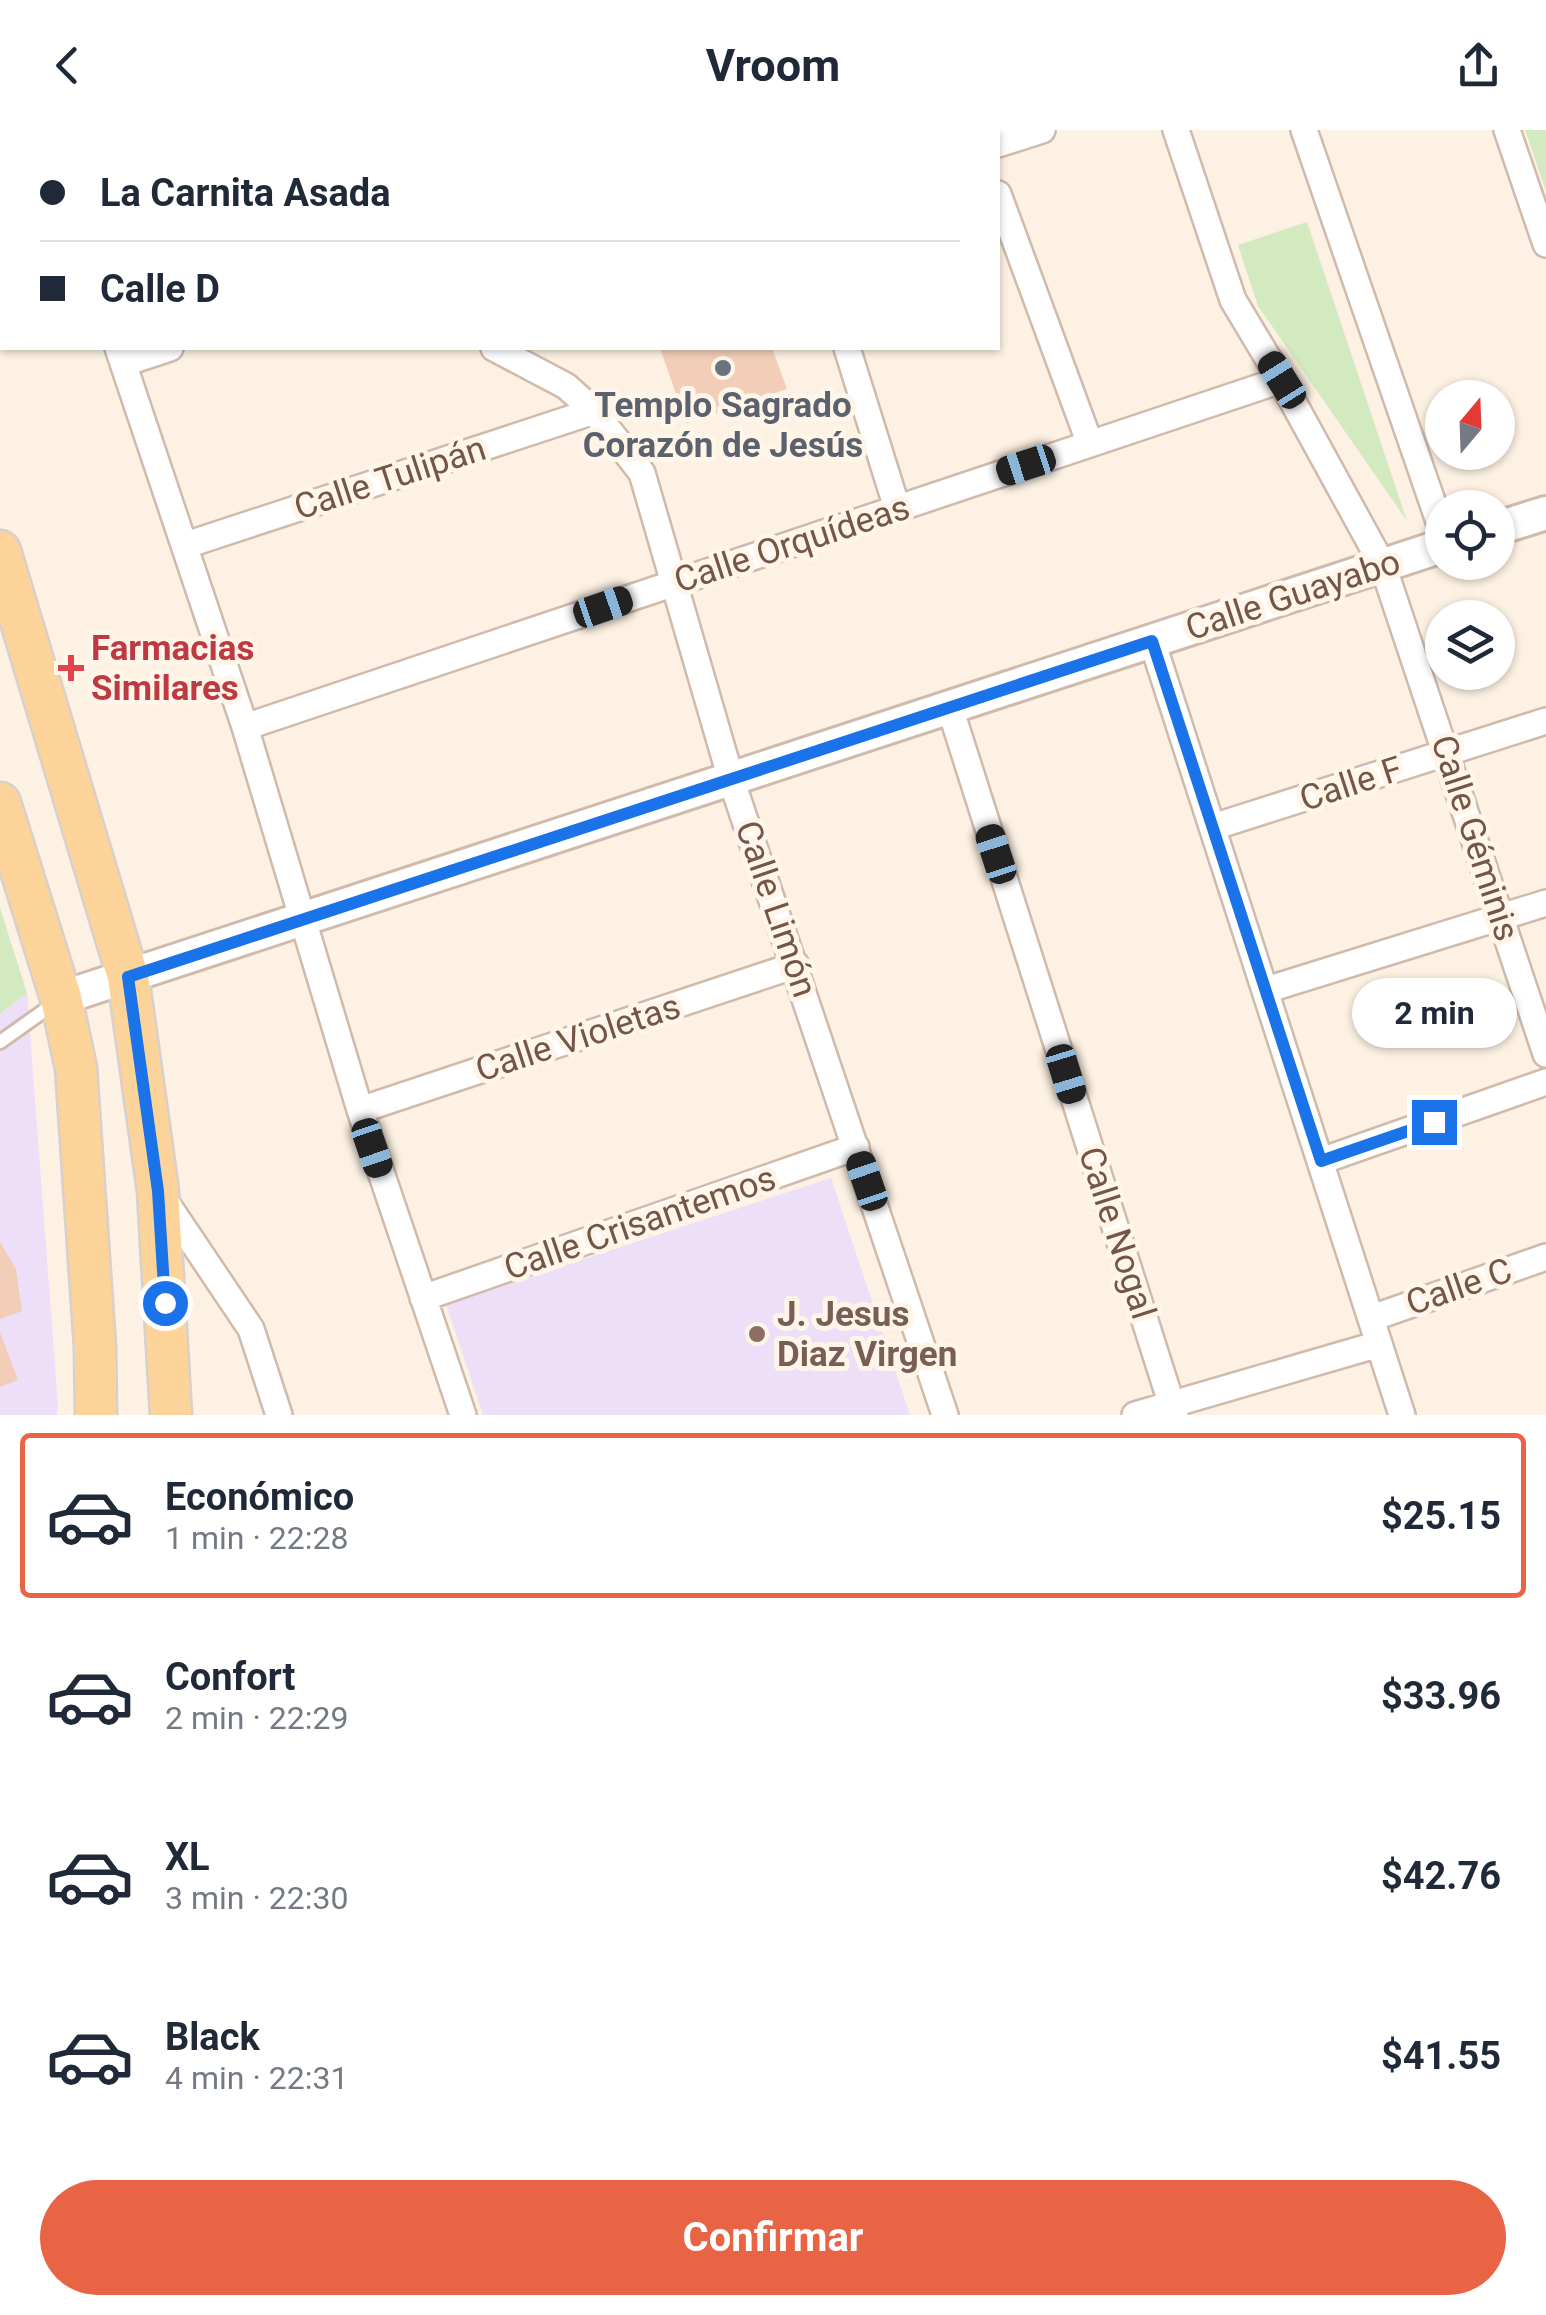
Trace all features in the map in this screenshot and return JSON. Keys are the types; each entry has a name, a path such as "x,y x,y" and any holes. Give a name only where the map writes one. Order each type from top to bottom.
{"main road":[{"path":"0,551 128,977 158,1191 172,1415"},
{"path":"0,802 61,998 76,1068 96,1415"}],"street":[{"path":"1000,143 1042,130"},
{"name":"Calle Géminis","path":"1176,130 1233,300 1282,380 1383,566 1546,1054"},
{"path":"1304,130 1428,490"},
{"path":"1507,130 1546,244"},
{"path":"1000,199 1090,444"},
{"path":"156,350 121,355 245,727 360,1110 463,1415"},
{"name":"Calle Limón","path":"498,350 566,386 594,411 642,473 732,779 945,1415"},
{"path":"847,350 897,508"},
{"name":"Calle Orquídeas","path":"245,727 1282,380"},
{"name":"Calle Tulipán","path":"186,544 594,411"},
{"path":"1515,522 1546,512"},
{"name":"Calle Guayabo","path":"61,998 1425,552"},
{"path":"1152,641 1402,1415"},
{"name":"Calle Nogal","path":"950,708 1173,1409"},
{"name":"Calle F","path":"1214,828 1546,721"},
{"path":"1266,990 1546,903"},
{"name":"Calle Violetas","path":"360,1110 796,965"},
{"path":"1321,1161 1546,1082"},
{"name":"Calle Crisantemos","path":"424,1298 856,1147"},
{"path":"158,1191 251,1329 279,1415"},
{"name":"Calle C","path":"1372,1318 1546,1257"},
{"path":"1134,1415 1173,1409 1379,1344"}],"lane":[{"path":"0,1042 61,998"}],"shaded area":[{"path":"27,993 57,1415 0,1415 0,1014"},
{"name":"J. Jesus Diaz Virgen","path":"831,1178 910,1415 483,1415 446,1304"}],"green space":[{"path":"1525,130 1546,130 1546,191"},
{"path":"1307,222 1407,521 1258,306 1238,245"},
{"path":"0,908 27,993 0,1014"}],"building":[{"name":"Templo Sagrado Corazón de Jesús","path":"661,350 773,350 787,389 686,423"},
{"path":"0,1242 16,1269 22,1311 0,1319"},
{"path":"0,1332 18,1380 0,1387"}],"place":[{"name":"Templo Sagrado Corazón de Jesús","path":"723,368"},
{"name":"Farmacias Similares","path":"71,668"},
{"name":"J. Jesus Diaz Virgen","path":"757,1334"}],"route":[{"path":"165,1303 158,1191 128,977 1152,641 1321,1161 1434,1122"}]}
